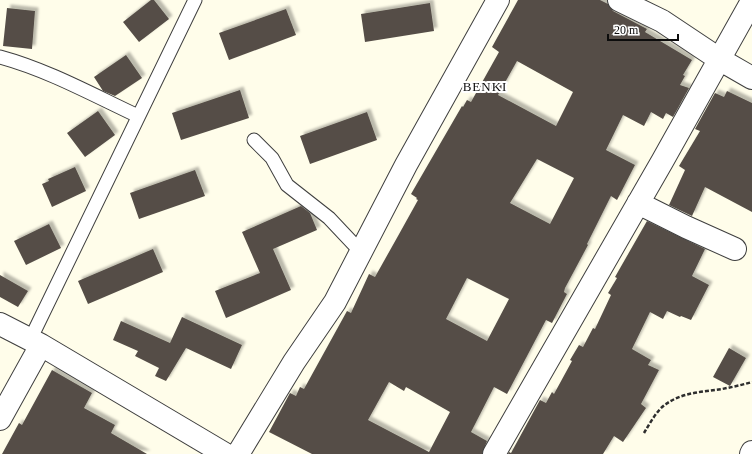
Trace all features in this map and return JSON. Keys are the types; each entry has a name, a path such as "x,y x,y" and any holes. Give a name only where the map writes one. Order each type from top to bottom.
{"street":[{"path":"238,454 294,362 335,302 406,166 498,0"},
{"path":"619,0 662,21 719,59 752,78"},
{"path":"494,454 752,1"},
{"path":"638,202 686,227 735,249"},
{"path":"0,324 35,342 225,454"},
{"path":"0,419 35,342"}],"lane":[{"path":"35,342 138,116 194,0"},
{"path":"0,57 17,62 54,77 138,116"},
{"path":"254,140 272,158 287,185 329,218 361,252"}],"path":[{"path":"644,433 656,415 666,404 677,398 693,392 721,389 752,382"}],"building":[{"path":"151,0 154,0 169,19 139,42 123,22"},
{"path":"518,0 600,0 608,4 613,11 647,29 645,32 692,60 683,75 685,76 680,85 689,88 673,117 666,113 663,119 651,112 644,126 623,115 606,150 635,165 617,200 611,196 587,244 588,245 565,288 564,292 567,294 552,323 546,320 507,394 494,387 471,432 487,441 482,454 312,454 269,432 290,393 296,396 300,387 304,389 347,311 351,313 369,274 375,277 418,200 411,194 462,106 463,107 467,100 471,102 499,52 492,47","holes":["517,61 573,92 556,126 498,95","537,159 574,178 550,224 510,203","467,278 509,299 487,341 446,319","389,382 404,391 406,387 450,412 429,452 368,420"]},
{"path":"430,3 434,31 365,42 361,14"},
{"path":"7,8 35,11 32,49 3,46"},
{"path":"286,9 296,35 229,60 219,33"},
{"path":"126,55 142,78 115,96 103,91 94,77"},
{"path":"240,90 249,118 181,140 172,113"},
{"path":"727,91 752,103 752,212 705,187 692,216 669,205 685,170 679,166 700,131 695,129 715,93 724,97"},
{"path":"98,111 115,135 85,157 67,133"},
{"path":"367,112 377,140 310,164 300,136"},
{"path":"75,167 86,191 52,207 42,184 49,181 48,179"},
{"path":"195,170 205,196 139,219 130,193"},
{"path":"301,206 310,213 317,230 273,249 291,290 226,318 215,291 260,273 242,232"},
{"path":"647,221 705,249 692,276 709,285 691,320 667,311 663,319 650,312 632,349 651,360 648,365 659,370 641,404 646,408 623,442 614,436 603,454 508,454 509,452 511,453 540,400 546,403 552,392 554,394 579,345 583,347 593,328 595,329 611,295 608,293 617,278 615,277"},
{"path":"49,224 61,248 26,265 14,241"},
{"path":"153,249 163,272 88,304 78,281"},
{"path":"0,275 28,291 18,307 0,297"},
{"path":"182,317 242,345 231,369 186,348 166,381 155,376 159,368 135,356 138,351 113,340 121,321 170,343"},
{"path":"729,348 746,358 730,386 713,377"},
{"path":"52,370 92,393 84,408 115,425 111,433 147,454 2,454 19,423 22,425"}],"district":[{"name":"BENKI","path":"485,86"}]}
